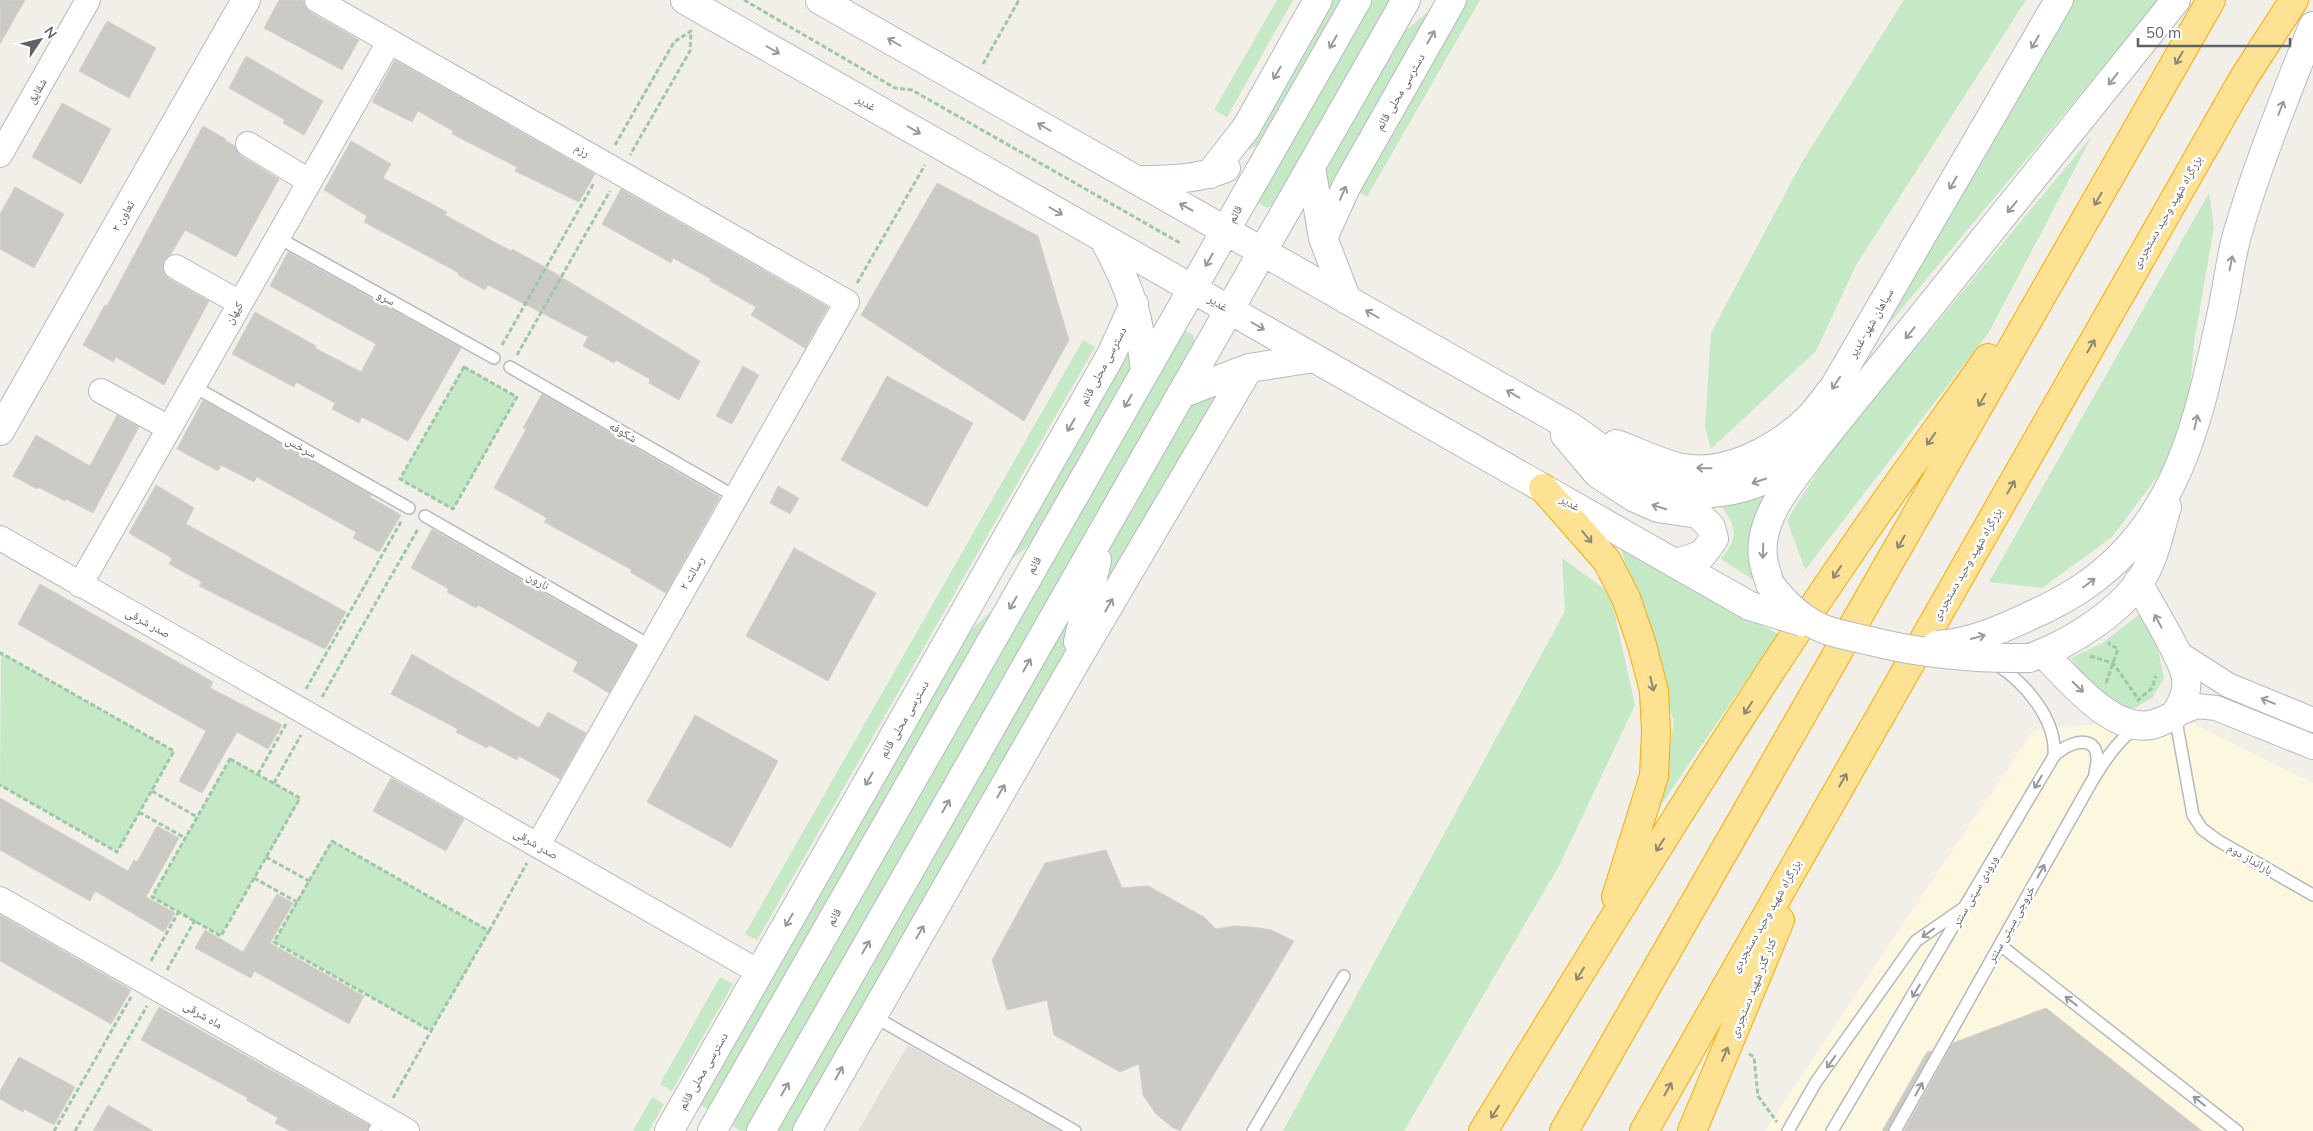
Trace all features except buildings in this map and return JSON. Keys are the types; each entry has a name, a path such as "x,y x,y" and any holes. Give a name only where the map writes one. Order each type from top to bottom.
{"highway":[{"path":"1564,1131 2211,0"},
{"name":"بزرگراه شهید وحید دستجردی","path":"1644,1131 2238,87 2294,0"},
{"path":"1484,1131 1606,932 1760,688 1841,566 2080,228"},
{"path":"1543,488 1607,561 1626,598 1642,645 1654,691 1656,732 1654,776 1606,932"},
{"name":"کنار گذر شهید دستجردی","path":"1692,1131 1732,1039 1823,816"}],"main road":[{"name":"تعاون ۲","path":"0,431 246,0"},
{"name":"غدیر","path":"685,0 1103,238 1193,287 1229,310 1750,606 1824,629 1895,647"},
{"path":"731,0 734,20 748,36"},
{"path":"820,0 1136,180 1226,229 1571,427 1612,456 1656,482 1676,490 1700,493 1723,491 1765,480 1816,448"},
{"path":"1210,174 1246,128 1318,0"},
{"path":"761,1131 1406,0"},
{"path":"1386,36 1422,0"},
{"name":"دسترسی محلی قائم","path":"1323,238 1346,187 1452,0"},
{"name":"سپاهان شهر-غدیر","path":"1571,427 1678,467 1710,469 1740,461 1788,436 1809,418 1834,387 2059,0"},
{"path":"1824,629 1785,604 1770,584 1762,558 1765,530 1778,500 1816,448 2176,0"},
{"name":"قائم","path":"712,1131 1353,4"},
{"path":"1895,647 1944,656 1988,659 2036,655 2099,620 2122,602 2146,571 2194,429 2237,237 2261,159 2313,26"},
{"path":"1136,180 1177,180 1210,174 1242,162 1274,144"},
{"path":"1311,167 1323,238 1348,300"},
{"path":"1253,181 1248,199 1254,210 1269,216 1277,214 1290,204"},
{"path":"1103,238 1123,272 1134,304 1142,338 1144,372"},
{"name":"دسترسی محلی قائم","path":"669,1131 1111,355 1134,304"},
{"path":"1166,335 1176,323 1183,322 1196,327 1205,341 1202,357"},
{"path":"1181,394 1249,368 1314,358"},
{"path":"807,1131 1072,668 1249,368"},
{"path":"1546,413 1598,474 1635,498 1658,508 1698,514 1711,527 1714,539 1702,555 1676,564"},
{"path":"1895,647 1958,642 1991,634 2047,608 2086,585 2119,557 2149,523 2182,461"},
{"path":"1072,668 1104,530"},
{"path":"950,638 1051,537"},
{"path":"2036,655 2116,719 2138,713 2156,724 2175,715 2187,691 2185,674 2138,582"}],"street":[{"name":"شقایق","path":"0,155 88,0"},
{"name":"رزم","path":"317,0 847,302"},
{"name":"کیهان","path":"80,585 389,42"},
{"path":"248,144 309,181"},
{"path":"176,266 240,303"},
{"name":"رسالت ۲","path":"538,845 847,302"},
{"path":"101,391 169,428"},
{"name":"صدر شرقی","path":"0,538 759,972"},
{"path":"2175,652 2228,685 2313,720"},
{"path":"2175,715 2197,706 2216,708 2313,747"},
{"name":"ماه شرقی","path":"0,899 149,983 378,1124 406,1131"}],"lane":[{"name":"سرو","path":"277,237 494,358"},
{"name":"شکوفه","path":"510,367 736,497"},
{"name":"سرخس","path":"193,386 409,508"},
{"name":"نارون","path":"425,516 650,646"},
{"path":"1988,659 2012,674 2040,710 2051,729 2055,744 2054,756"},
{"name":"خروجی سیتی سنتر","path":"1895,1131 2092,781 2138,713"},
{"name":"بارانداز دوم","path":"2175,715 2193,815 2202,829 2217,840 2313,895"},
{"path":"2054,756 2072,742 2082,740 2091,744 2096,752 2097,761 2092,781"},
{"name":"ورودی سیتی سنتر","path":"1832,1131 2054,756"},
{"path":"1783,1128 1916,942 1968,904"},
{"path":"2000,945 2237,1131"},
{"path":"1253,1131 1344,976"},
{"path":"872,1015 1075,1131"}],"path":[{"path":"744,0 895,88 912,90 1180,243"},
{"path":"983,64 1019,0"},
{"path":"483,377 613,168 690,51 691,31 674,42 613,168 499,386"},
{"path":"847,302 925,165"},
{"path":"464,367 499,386 517,397 453,509 400,479 464,367"},
{"path":"274,783 304,711 420,489"},
{"path":"258,774 304,711 436,498"},
{"path":"2093,702 2106,683 2118,649 2102,641"},
{"path":"0,655 1,653 174,751 117,852 0,785"},
{"path":"2088,656 2114,663 2138,713"},
{"path":"230,759 274,783 300,798 221,936 152,897 230,759"},
{"path":"152,791 198,817"},
{"path":"139,812 185,838"},
{"path":"431,1031 274,942 332,841 488,930"},
{"path":"378,1124 538,845"},
{"path":"266,857 309,881"},
{"path":"254,878 297,902"},
{"path":"75,1131 149,983 179,911"},
{"path":"54,1131 149,983 195,920"},
{"path":"1732,1039 1754,1057 1758,1096 1783,1128"}],"shaded area":[{"path":"2175,715 2313,783 2313,1131 1765,1131 2033,731"},
{"path":"908,1045 1060,1131 858,1131"}],"green space":[{"path":"1277,0 1293,0 1227,117 1214,110"},
{"path":"1326,0 1346,0 1267,142 1240,153"},
{"path":"1365,0 1392,0 1277,202 1267,208 1257,202"},
{"path":"1464,0 1480,0 1367,197 1355,190"},
{"path":"1904,0 2026,0 1856,265 1816,351 1711,449 1705,427 1711,333 1802,162"},
{"path":"2074,0 2159,0 1869,348"},
{"path":"1439,3 1326,202 1321,173 1401,34"},
{"path":"2092,136 1989,332 1805,570 1787,520 1831,450"},
{"path":"2209,193 2214,227 2194,342 2189,402 2163,469 2112,537 2042,588 1989,582"},
{"path":"1184,330 1194,336 1194,347 747,1131 741,1131 726,1122"},
{"path":"1130,338 1135,366 1037,539 998,570"},
{"path":"1083,340 1095,347 757,940 745,934"},
{"path":"464,367 517,397 453,509 400,479"},
{"path":"1219,389 1103,593 1110,544 1192,400"},
{"path":"1770,486 1756,512 1752,534 1754,556 1761,585 1721,559 1731,543 1734,530 1719,503"},
{"path":"1621,549 1778,634 1658,809 1674,722"},
{"path":"1562,558 1610,593 1635,705 1560,864 1404,1131 1283,1131 1565,611"},
{"path":"1003,601 712,1111 696,1103 961,639"},
{"path":"1074,606 1064,662 796,1131 775,1131"},
{"path":"2141,613 2158,651 2164,678 2153,697 2133,709 2113,705 2091,688 2071,658 2104,642"},
{"path":"1,653 174,751 117,852 0,785"},
{"path":"230,759 300,798 221,936 152,897"},
{"path":"332,841 489,931 431,1031 274,942"},
{"path":"720,977 733,984 672,1091 660,1084"},
{"path":"652,1097 664,1104 649,1131 633,1131"}]}
